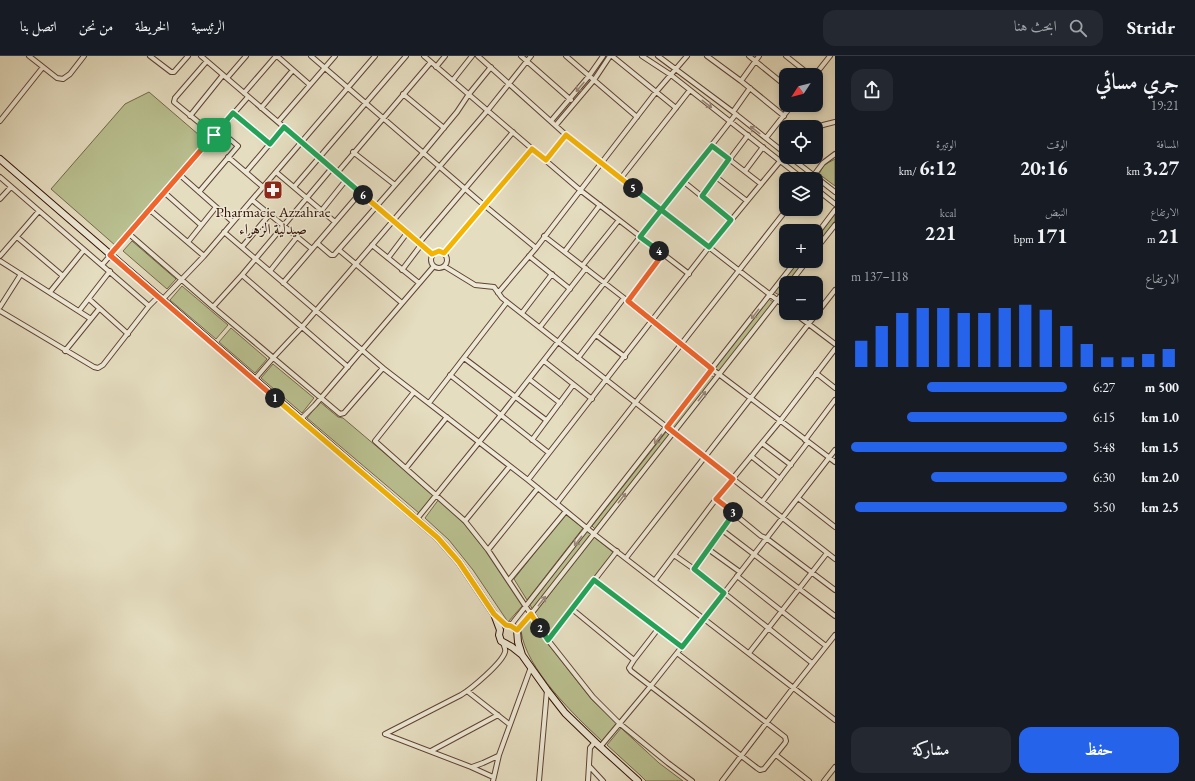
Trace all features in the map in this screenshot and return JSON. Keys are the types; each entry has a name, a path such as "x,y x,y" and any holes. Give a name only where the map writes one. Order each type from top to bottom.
{"main road":[{"path":"0,159 438,538 456,559 494,614 500,630 499,635 506,643 522,655 547,690 566,713 598,745 638,781"},
{"path":"494,614 517,634 522,655"},
{"path":"500,630 508,625"},
{"path":"506,643 515,641 517,634"}],"street":[{"path":"29,56 57,78 63,79 70,74 84,56"},
{"path":"150,56 171,72 174,72 188,56"},
{"path":"201,56 432,254"},
{"path":"227,78 246,56"},
{"path":"244,93 276,56 310,85"},
{"path":"311,56 439,167 536,248"},
{"path":"278,122 335,56"},
{"path":"0,311 94,367 98,368 103,365 150,306 181,280 204,256 375,56"},
{"path":"294,187 406,56"},
{"path":"424,56 580,190 689,274"},
{"path":"436,67 445,56"},
{"path":"453,80 472,56"},
{"path":"480,56 566,135 777,300"},
{"path":"521,56 526,62 575,103"},
{"path":"254,380 302,327 488,110 531,56"},
{"path":"551,121 589,76 603,56"},
{"path":"556,125 594,80 611,56 624,64 676,108"},
{"path":"642,56 690,90 779,159"},
{"path":"658,56 779,148"},
{"path":"498,293 536,248 656,92 687,56"},
{"path":"706,56 741,81 784,116"},
{"path":"749,56 779,80"},
{"path":"741,81 759,56"},
{"path":"786,56 801,68"},
{"path":"820,68 828,56"},
{"path":"568,57 637,117"},
{"path":"207,61 174,100 174,102 176,106 214,135"},
{"path":"337,172 431,62"},
{"path":"0,121 43,67"},
{"path":"317,243 332,256 339,250 444,128 491,67"},
{"path":"261,108 293,70"},
{"path":"190,116 223,75"},
{"path":"416,520 502,415 712,146 730,121 750,88"},
{"path":"621,178 690,90"},
{"path":"403,94 444,128"},
{"path":"102,265 128,233 165,193 248,96"},
{"path":"766,138 787,112"},
{"path":"233,113 270,144"},
{"path":"823,125 835,122"},
{"path":"246,172 284,127"},
{"path":"199,192 238,146 219,130"},
{"path":"402,270 420,244 513,132"},
{"path":"546,160 566,135"},
{"path":"702,196 748,135"},
{"path":"712,146 761,184"},
{"path":"744,171 763,147"},
{"path":"444,253 532,149"},
{"path":"354,152 395,185"},
{"path":"816,172 823,163 835,154"},
{"path":"228,157 263,187"},
{"path":"528,480 653,322 709,247 779,161"},
{"path":"785,164 795,172"},
{"path":"798,164 806,172"},
{"path":"213,307 256,259 332,168"},
{"path":"276,172 335,222"},
{"path":"180,175 233,222"},
{"path":"0,177 150,306"},
{"path":"716,177 747,201"},
{"path":"322,210 346,180"},
{"path":"684,182 731,220"},
{"path":"823,184 835,192"},
{"path":"0,199 10,187"},
{"path":"165,193 202,225"},
{"path":"284,282 360,193"},
{"path":"823,195 835,204"},
{"path":"252,200 312,249"},
{"path":"565,251 600,205"},
{"path":"188,242 216,207"},
{"path":"150,210 204,256"},
{"path":"823,226 835,210"},
{"path":"0,256 39,211"},
{"path":"242,247 270,214"},
{"path":"557,504 781,216"},
{"path":"540,327 570,289 584,267 619,220"},
{"path":"823,240 835,225"},
{"path":"224,232 383,368 480,442 594,534 835,720"},
{"path":"128,233 338,413 343,414 383,368"},
{"path":"388,258 407,233"},
{"path":"544,236 626,299 712,369 835,462"},
{"path":"17,237 63,276"},
{"path":"270,271 297,237"},
{"path":"372,245 419,283"},
{"path":"50,292 84,250"},
{"path":"339,250 402,303"},
{"path":"439,251 444,253 447,260 444,266 438,268 434,266 431,262 432,254 439,251"},
{"path":"578,358 663,254"},
{"path":"529,256 570,289"},
{"path":"0,261 91,319"},
{"path":"300,420 348,367 434,266"},
{"path":"444,266 475,285 494,287 507,302 835,559"},
{"path":"508,625 526,606 588,528 790,268"},
{"path":"795,276 802,268"},
{"path":"79,311 110,271"},
{"path":"0,307 21,274"},
{"path":"522,313 552,274"},
{"path":"242,275 348,367"},
{"path":"626,558 835,290"},
{"path":"517,634 531,614 779,297"},
{"path":"89,299 128,334"},
{"path":"429,403 507,302"},
{"path":"65,351 99,309"},
{"path":"803,320 835,344"},
{"path":"596,335 625,357"},
{"path":"655,580 716,499 780,421 835,349"},
{"path":"464,358 546,420"},
{"path":"544,361 592,399"},
{"path":"816,373 835,388"},
{"path":"450,376 549,453"},
{"path":"529,379 560,403"},
{"path":"532,440 573,384"},
{"path":"414,392 375,441 465,522 488,550 548,640 593,697 619,723 668,764 692,781"},
{"path":"762,502 791,465 835,400"},
{"path":"406,468 447,417"},
{"path":"762,443 791,465"},
{"path":"588,781 590,748 598,745 650,687 835,450"},
{"path":"751,456 780,479"},
{"path":"465,522 510,466"},
{"path":"488,550 538,488"},
{"path":"798,498 835,527"},
{"path":"716,499 761,536 766,538 835,590"},
{"path":"509,580 566,511"},
{"path":"694,569 734,513"},
{"path":"722,530 835,616"},
{"path":"708,549 781,611 826,646"},
{"path":"548,640 617,551"},
{"path":"749,653 827,553"},
{"path":"674,555 694,569 812,663"},
{"path":"594,580 682,647"},
{"path":"572,609 634,660"},
{"path":"658,629 634,660 629,670 741,756 762,770 776,755 785,743 786,739 783,735 677,654"},
{"path":"722,781 835,635"},
{"path":"506,643 504,655 481,680 467,691 385,734 471,767 493,779 499,755 531,667"},
{"path":"538,781 547,690"},
{"path":"467,691 510,724"},
{"path":"431,752 498,715"},
{"path":"471,767 484,763 499,755"},
{"path":"776,755 809,781"},
{"path":"590,767 603,781"},
{"path":"824,781 835,767"}],"green space":[{"path":"149,92 206,141 116,246 51,189 125,104"},
{"path":"835,159 835,186 823,177 823,172 820,172 824,165"},
{"path":"835,213 835,221 823,237 823,229"},
{"path":"132,241 176,279 167,289 123,251"},
{"path":"793,268 800,268 793,276 786,276"},
{"path":"182,286 228,325 216,339 170,300"},
{"path":"779,286 779,295 774,292"},
{"path":"769,299 773,302 719,372 715,368"},
{"path":"231,328 267,359 255,373 219,342"},
{"path":"273,364 314,398 302,413 261,378"},
{"path":"710,375 714,377 674,429 671,426"},
{"path":"320,402 338,417 343,418 434,495 419,513 307,418"},
{"path":"666,432 669,435 595,529 592,526"},
{"path":"439,499 461,520 487,552 523,605 508,622 473,570 449,540 425,518"},
{"path":"565,514 583,528 527,600 514,579"},
{"path":"587,531 591,534 533,610 530,605"},
{"path":"594,537 614,553 550,634 535,613"},
{"path":"531,619 548,644 592,700 617,723 602,741 553,691 532,661 525,646 521,631"},
{"path":"621,728 659,763 683,781 646,781 607,745"}],"place":[{"name":"Pharmacie Azzahrae صيدلية الزهراء","path":"273,190"}],"route":[{"path":"214,135 110,255 438,538 459,562 494,614 502,623 514,627 517,630 531,614 548,640 594,580 682,647 724,593 694,569 734,513 716,499 733,479 667,427 712,369 628,301 663,254 640,237 661,210 684,182 712,146 729,159 702,196 731,220 709,247 661,210 566,135 546,160 532,149 444,253 439,251 432,254 284,127 270,144 233,113 214,135"}]}
